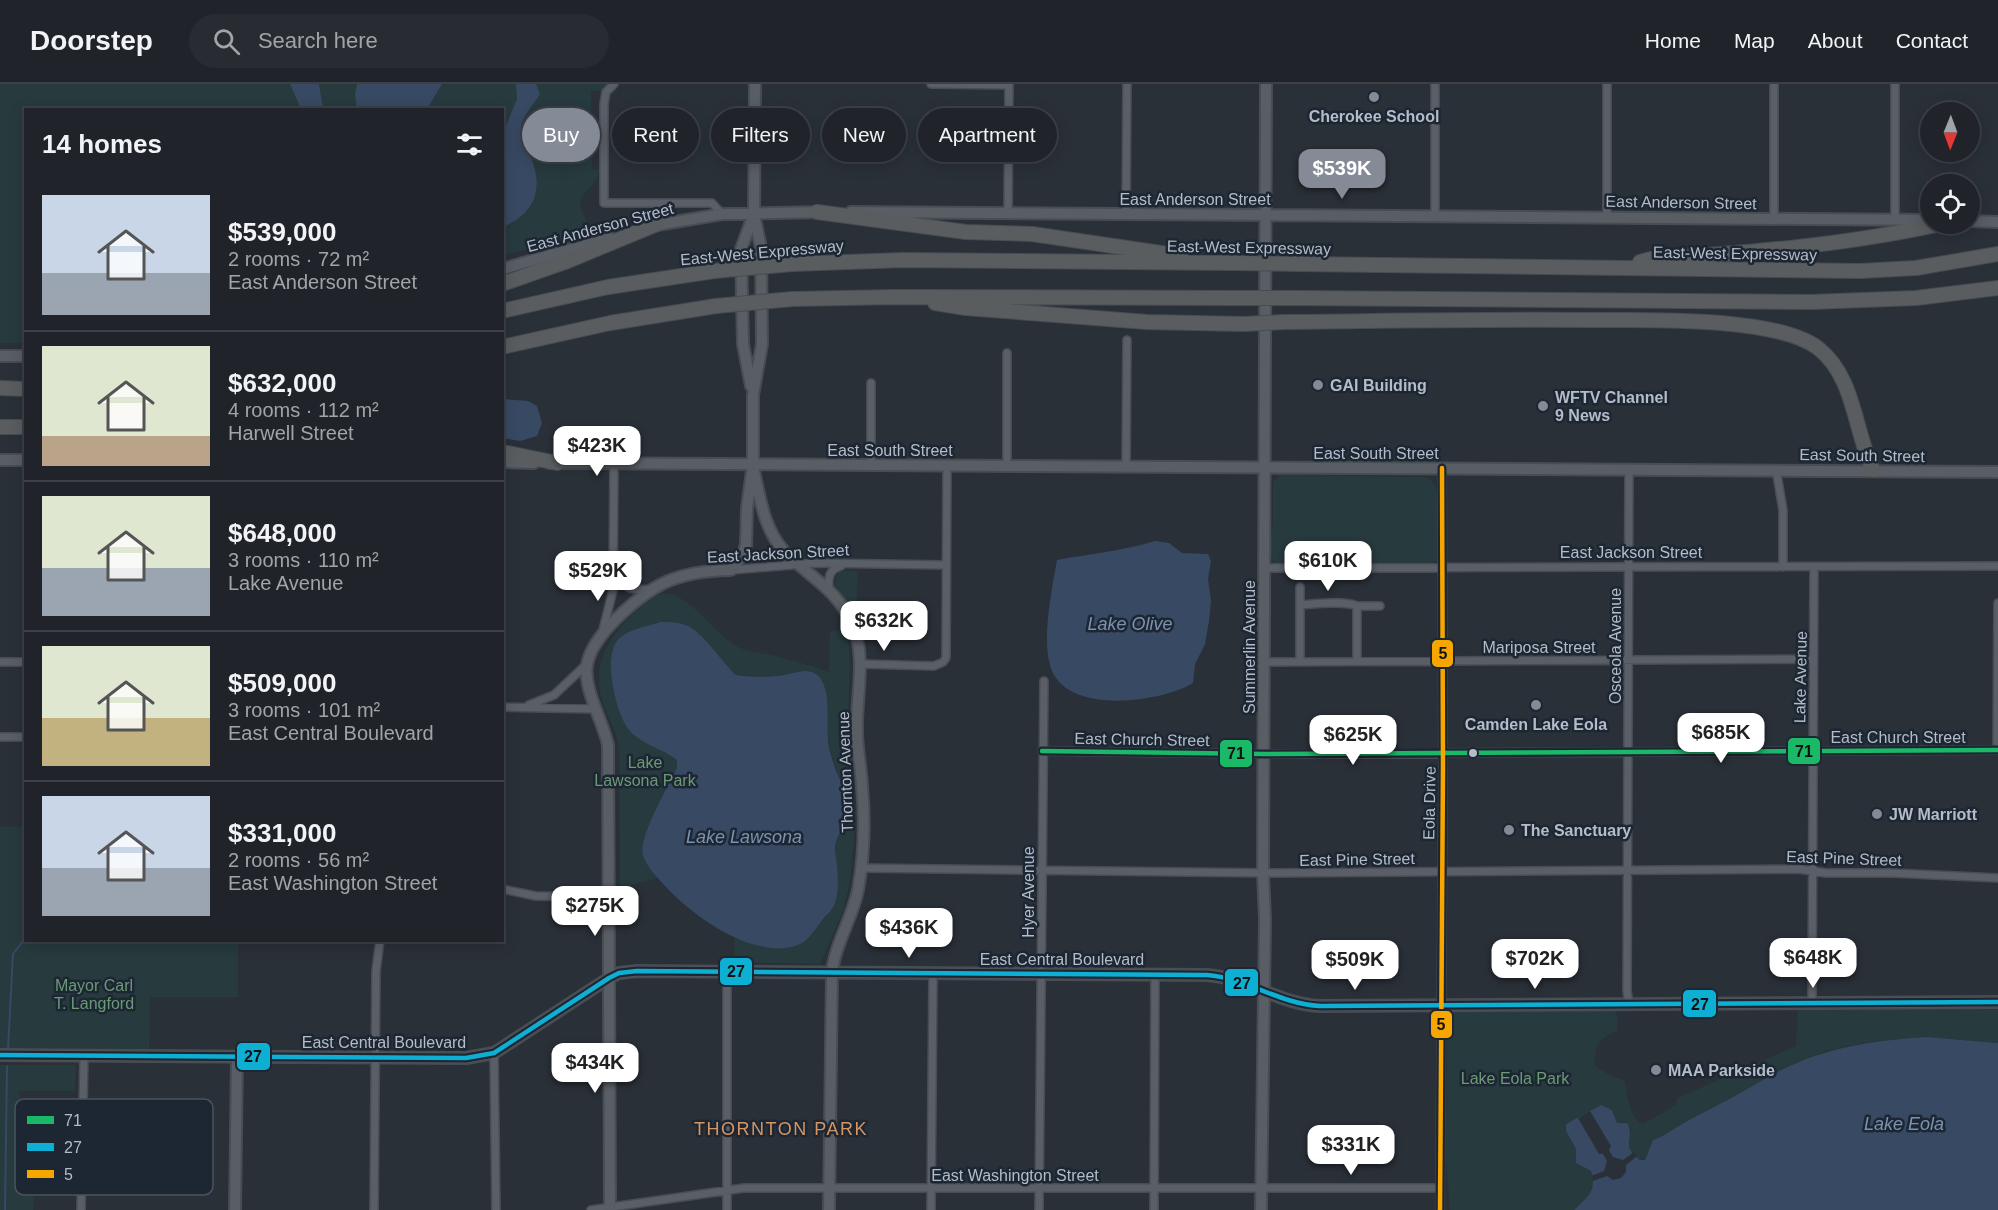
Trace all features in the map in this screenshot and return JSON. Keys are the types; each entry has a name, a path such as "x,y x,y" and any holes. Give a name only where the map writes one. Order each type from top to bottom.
{"highway":[{"path":"817,212 966,232 1032,234 1234,263"},
{"path":"504,283 565,262 657,224"},
{"path":"1615,268 1651,259 1814,246 1920,229"},
{"name":"East-West Expressway","path":"504,311 608,287 714,271 792,264 892,260 1860,272 1916,268 1998,254"},
{"path":"504,347 610,323 716,306 793,299 895,297 1846,301 1916,298 1998,288"},
{"path":"895,297 966,308 1147,322 1244,324 1470,318 1676,321 1782,332 1800,337 1818,348 1842,376 1849,392 1864,450 1873,470"},
{"path":"0,388 24,391"},
{"path":"0,393 24,391"},
{"path":"0,427 24,427"},
{"path":"504,461 557,463"}],"street":[{"path":"614,84 608,90 604,104 604,203 712,203 722,214"},
{"path":"731,570 743,554 746,545 747,508 753,464 753,395 762,344 760,248 754,214 754,84"},
{"path":"930,84 1010,84 1008,213"},
{"path":"1126,214 1127,84"},
{"name":"Summerlin Avenue","path":"1261,1210 1265,920 1263,873 1266,84"},
{"path":"1435,84 1435,215"},
{"path":"1606,216 1607,84"},
{"path":"1774,84 1774,218"},
{"path":"1895,84 1895,219"},
{"name":"East Anderson Street","path":"504,268 657,224 722,214 817,212 1267,214 1920,220"},
{"path":"753,395 743,344 741,249 754,214"},
{"path":"1980,221 1998,222"},
{"path":"1126,467 1127,340"},
{"path":"1007,353 1007,466"},
{"path":"0,356 24,356"},
{"path":"871,383 871,465"},
{"path":"0,460 24,460"},
{"path":"557,463 614,463 613,590 603,632"},
{"name":"East South Street","path":"614,463 1998,472"},
{"name":"Thornton Avenue","path":"753,464 768,525 784,550 839,600 853,626 860,664 857,731 863,810 860,868 855,903 834,958 832,972 829,1210"},
{"path":"860,664 934,666 943,662 947,652 947,466"},
{"name":"Eola Drive","path":"1440,1210 1444,568 1442,468"},
{"name":"Osceola Avenue","path":"1629,469 1626,871 1629,1004"},
{"path":"1776,469 1783,510 1783,567"},
{"name":"East Jackson Street","path":"587,664 603,632 630,605 651,589 683,575 704,571 800,564 946,565"},
{"path":"829,589 828,579 833,570 838,566 849,564"},
{"name":"East Jackson Street","path":"1264,568 1998,566"},
{"name":"Lake Avenue","path":"1812,1003 1814,567"},
{"path":"613,574 621,585 628,589 651,589"},
{"path":"1300,587 1300,662"},
{"path":"1998,603 1998,750"},
{"path":"1300,605 1380,606"},
{"path":"1357,606 1357,661"},
{"name":"Mariposa Street","path":"1264,662 1814,659"},
{"path":"0,662 24,662"},
{"path":"521,707 554,695 587,664"},
{"path":"587,664 587,679 608,745 610,1209"},
{"name":"Hyer Avenue","path":"1039,1210 1044,681"},
{"path":"504,707 596,709"},
{"path":"0,737 24,737"},
{"name":"East Church Street","path":"1042,751 1264,754 1998,750"},
{"name":"East Pine Street","path":"860,868 1263,873 1799,869 1826,873 1892,873 1998,878"},
{"path":"504,889 536,897 609,897"},
{"path":"374,1210 375,971 380,942"},
{"name":"East Central Boulevard","path":"0,1055 466,1058 494,1053 609,978 619,973 636,971 1221,976 1308,1006 1998,1002"},
{"path":"727,972 727,1210"},
{"path":"931,1210 933,974"},
{"path":"1154,1210 1155,974"},
{"path":"494,1053 496,1210"},
{"path":"83,1099 84,1055"},
{"path":"236,1210 237,1058"},
{"name":"East Washington Street","path":"591,1210 744,1188 1440,1188"},
{"path":"81,1195 81,1210"}],"green space":[{"path":"0,84 607,84 601,91 591,91 591,108 522,108 522,162 592,162 592,169 599,170 595,182 584,194 580,205 591,230 504,256 504,108 24,108 24,343 0,343"},
{"path":"1280,475 1425,477 1429,479 1435,485 1437,492 1439,536 1437,561 1428,564 1277,563 1269,553 1273,524 1273,482"},
{"name":"Lake Lawsona Park","path":"838,571 858,571 856,609 863,610 863,635 848,638 850,659 848,717 856,812 850,882 843,911 820,964 735,962 734,937 764,948 821,922 833,908 836,898 837,864 834,849 838,834 847,818 846,793 833,763 828,741 827,700 820,679 806,671 775,676 736,675 723,663 670,754 677,759 677,768 646,832 651,869 658,878 620,888 619,747 603,704 599,675 601,662 612,639 630,618 652,598 661,594 671,594 685,601 726,639 745,650 768,654 829,672 830,631 840,630 840,592 835,584"},
{"name":"Mayor Carl T. Langford","path":"0,827 24,827 24,942 238,942 238,997 150,997 149,1049 0,1048"},
{"name":"Lake Eola Park","path":"1615,1009 1618,1021 1617,1031 1605,1037 1598,1044 1595,1066 1613,1077 1624,1080 1632,1111 1638,1121 1643,1124 1676,1105 1677,1098 1796,1046 1798,1010 1998,1009 1998,1043 1908,1039 1879,1041 1822,1053 1766,1078 1653,1140 1645,1159 1641,1160 1630,1148 1631,1131 1625,1122 1617,1123 1612,1110 1607,1109 1566,1124 1566,1131 1576,1149 1576,1163 1591,1171 1593,1178 1590,1193 1574,1210 1450,1210 1446,1160 1447,1020 1451,1014 1460,1010"},
{"path":"0,1065 76,1065 75,1091 19,1091 20,1099 15,1099 15,1195 34,1195 33,1210 0,1210"}],"water":[{"path":"290,84 319,84 323,108 301,108"},
{"path":"357,84 442,84 428,108 357,108 355,95"},
{"path":"516,84 536,84 540,94 531,108 522,108 521,133 522,162 533,162 536,174 536,193 528,209 504,226 504,131 517,99"},
{"path":"504,399 528,401 537,406 542,423 537,436 520,441 504,438"},
{"name":"Lake Olive","path":"1155,541 1169,543 1182,553 1208,554 1211,561 1208,579 1211,601 1209,621 1205,644 1195,664 1193,683 1159,696 1137,700 1114,701 1073,692 1059,681 1050,665 1048,654 1049,613 1057,560"},
{"name":"Lake Lawsona","path":"660,622 682,624 694,630 736,675 780,676 804,671 814,673 825,687 828,710 828,745 847,797 848,811 846,822 835,847 838,886 834,906 810,936 798,945 781,948 763,947 726,933 693,911 667,888 653,873 643,855 645,836 677,768 677,760 640,739 629,730 616,700 611,660 613,649 621,637 631,631"},
{"name":"Lake Eola","path":"1926,1037 1998,1043 1998,1210 1574,1210 1590,1193 1593,1178 1591,1171 1576,1163 1576,1149 1566,1131 1566,1124 1601,1105 1612,1110 1617,1123 1627,1123 1630,1133 1630,1150 1640,1160 1645,1160 1653,1140 1786,1068 1844,1048"}],"pier":[{"path":"1590,1111 1611,1146 1609,1150 1613,1157 1623,1160 1634,1152 1637,1156 1626,1165 1626,1172 1621,1178 1613,1180 1607,1176 1593,1181 1591,1176 1604,1171 1607,1161 1603,1154 1599,1154 1578,1118"}],"waterway":[{"path":"8,1049 13,954 24,940"},
{"path":"5,1210 7,1066"}],"transit line":[{"name":"5","path":"1440,1210 1443,766 1442,468"},
{"name":"71","path":"1042,751 1264,754 1998,750"},
{"name":"27","path":"0,1055 466,1058 494,1053 609,978 619,973 637,971 1207,975 1236,981 1291,1001 1320,1006 1998,1002"}],"place":[{"name":"Cherokee School","path":"1374,97"},
{"name":"GAI Building","path":"1318,385"},
{"name":"WFTV Channel 9 News","path":"1543,406"},
{"name":"Camden Lake Eola","path":"1536,705"},
{"name":"JW Marriott","path":"1877,814"},
{"name":"The Sanctuary","path":"1509,830"},
{"name":"MAA Parkside","path":"1656,1070"}],"district":[{"name":"THORNTON PARK","path":"781,1129"}]}
